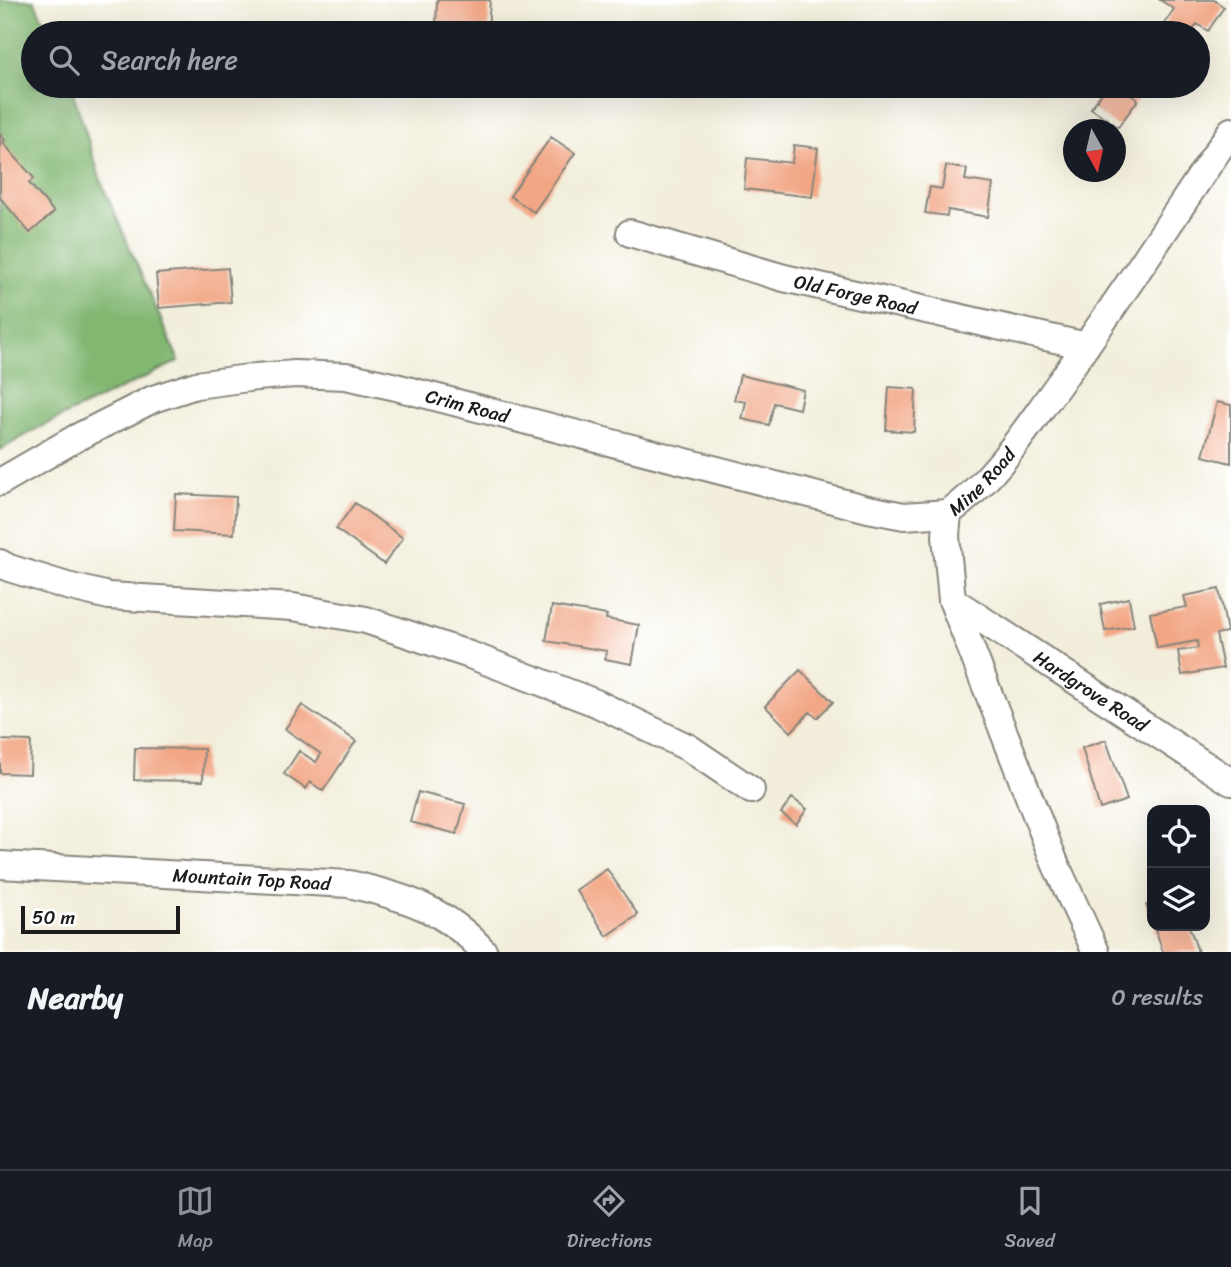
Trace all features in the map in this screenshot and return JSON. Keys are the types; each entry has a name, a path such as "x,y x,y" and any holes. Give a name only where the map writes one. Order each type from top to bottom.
{"street":[{"name":"Mine Road","path":"1096,952 1055,863 952,600 946,536 948,513 970,498 996,470 1086,346 1231,131"},
{"name":"Old Forge Road","path":"630,233 784,278 1086,346"},
{"name":"Crim Road","path":"0,482 76,438 153,399 196,386 295,374 346,376 391,386 868,509 904,516 948,513"},
{"path":"0,563 67,586 109,596 293,607 366,620 470,655 596,704 689,748 751,790"},
{"name":"Hardgrove Road","path":"952,600 1231,782"},
{"name":"Mountain Top Road","path":"0,865 349,884 395,894 430,910 454,923 484,952"}],"green space":[{"path":"0,0 34,0 44,21 21,21 21,98 75,98 102,184 179,361 40,427 0,450"}],"building":[{"path":"437,0 490,0 489,21 436,21"},
{"path":"1160,0 1214,0 1224,7 1210,28 1210,21 1166,21 1174,9"},
{"path":"1098,98 1138,100 1124,119 1107,119 1091,108"},
{"path":"0,134 5,140 3,143 34,178 29,183 54,212 30,233 0,198"},
{"path":"551,137 575,153 534,212 510,196"},
{"path":"794,145 818,148 812,197 744,189 747,158 792,163"},
{"path":"946,166 967,169 965,180 993,184 988,217 948,210 947,216 925,213 930,187 942,189"},
{"path":"228,268 231,302 159,308 156,274"},
{"path":"740,375 803,390 799,409 774,403 769,425 742,419 746,402 734,400"},
{"path":"889,387 916,389 914,432 886,430"},
{"path":"1217,402 1231,405 1231,463 1203,456"},
{"path":"176,494 236,497 234,534 174,531"},
{"path":"355,503 403,538 384,564 336,529"},
{"path":"1219,589 1227,632 1216,634 1223,668 1182,675 1178,651 1198,648 1197,641 1157,648 1150,613 1187,607 1184,596"},
{"path":"1129,598 1134,626 1105,631 1100,604"},
{"path":"552,606 607,615 606,619 639,625 632,664 605,659 607,651 546,641"},
{"path":"800,670 833,702 817,718 810,712 791,732 765,706"},
{"path":"302,705 356,741 323,791 310,782 306,789 284,774 299,751 316,762 321,754 285,729"},
{"path":"0,740 31,741 30,774 0,773"},
{"path":"1106,740 1127,800 1100,809 1082,748"},
{"path":"135,748 204,749 203,781 134,780"},
{"path":"418,792 465,804 457,834 410,822"},
{"path":"792,798 807,809 796,824 781,813"},
{"path":"607,869 638,915 607,936 576,890"},
{"path":"1156,931 1191,931 1198,952 1163,952"}]}
